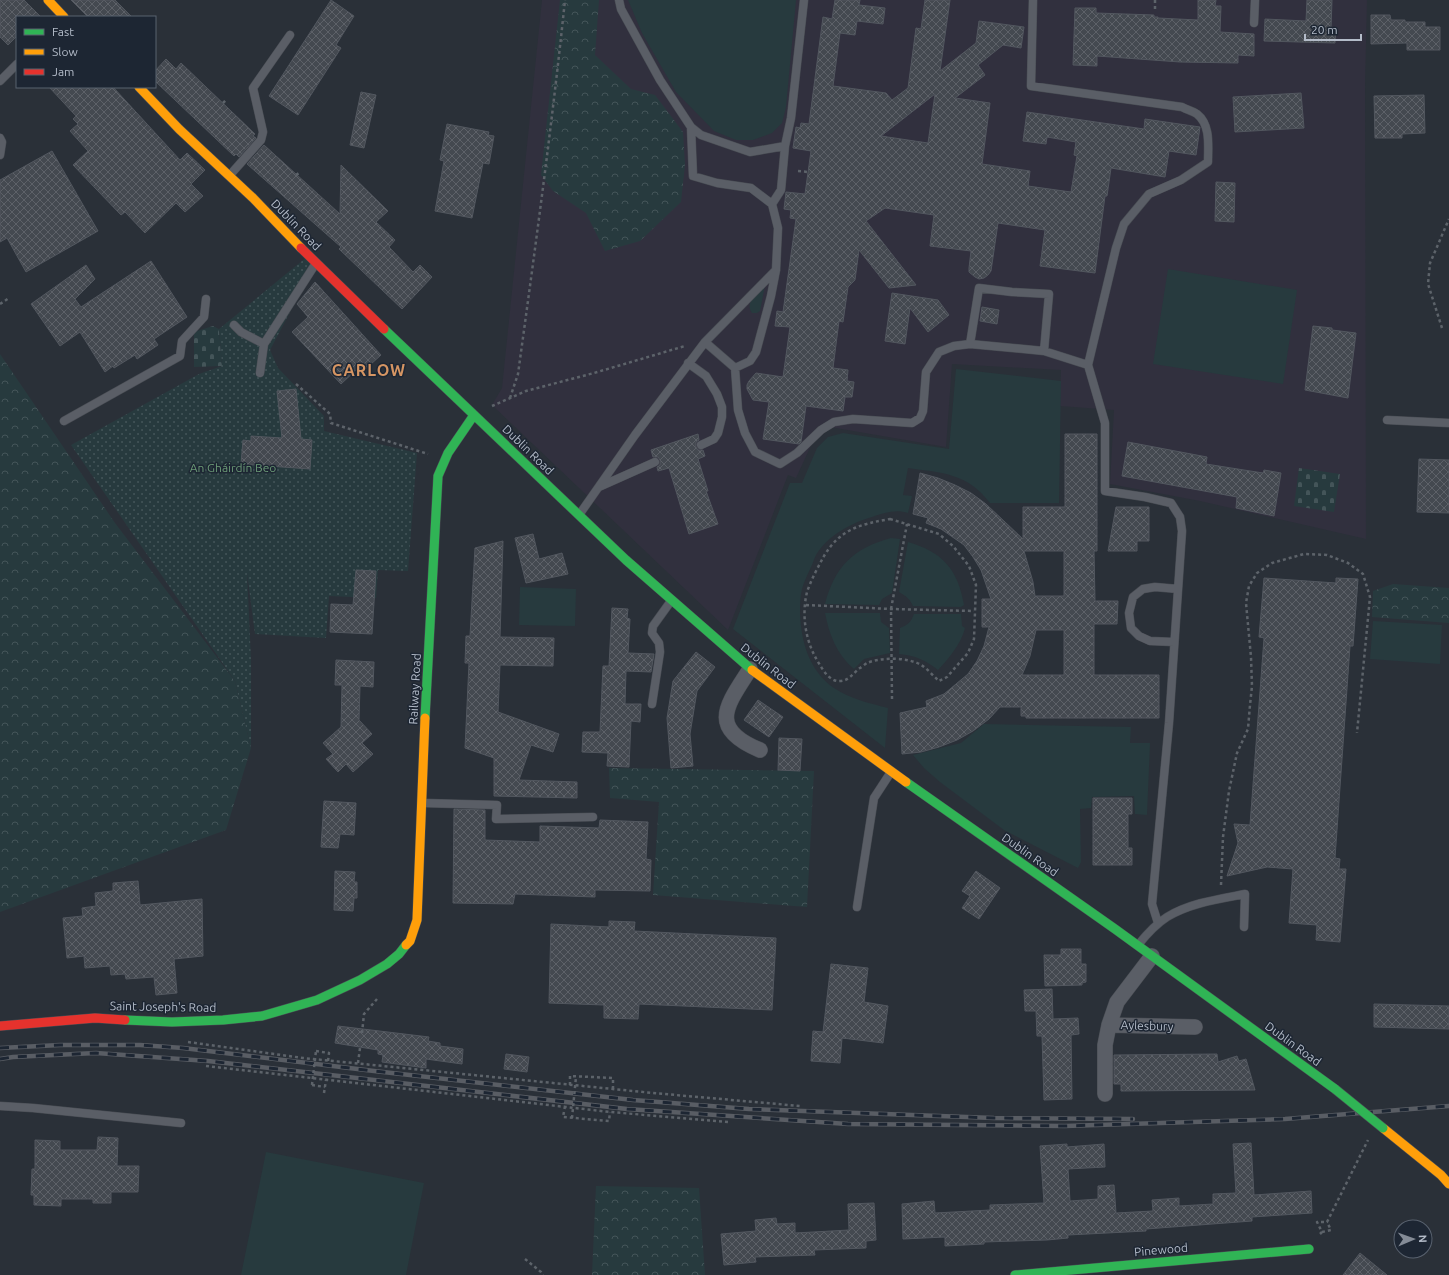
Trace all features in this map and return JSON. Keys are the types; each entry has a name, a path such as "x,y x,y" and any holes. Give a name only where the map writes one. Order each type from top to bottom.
{"main road":[{"path":"48,0 63,16"},
{"name":"Dublin Road","path":"139,88 230,176 316,263 578,515 626,560 750,669 891,772 1152,956 1335,1089 1441,1175 1449,1184"},
{"name":"Railway Road","path":"387,964 410,941 417,920 438,476 445,460 474,415"},
{"name":"Saint Joseph's Road","path":"0,1026 96,1018 172,1022 223,1020 262,1016 317,1000 360,980 387,964"},
{"name":"Pinewood","path":"1015,1275 1309,1249"}],"street":[{"path":"750,669 733,695 726,709 726,718 728,726 745,744 760,750"},
{"name":"Aylesbury","path":"1152,956 1117,1002 1109,1025 1195,1027"},
{"path":"1105,1094 1105,1045 1109,1025"}],"lane":[{"path":"619,0 621,9 660,80 691,127 702,136 750,152 785,146"},
{"path":"772,204 781,190 785,146 791,118 804,0"},
{"path":"1033,0 1031,86 1182,107 1197,114 1205,123 1208,140 1208,162 1181,180 1149,194 1124,224 1116,248 1088,365 1105,423 1105,491 1145,497 1171,503 1180,517 1182,531 1169,723 1152,904 1158,923"},
{"path":"1254,23 1255,0"},
{"path":"230,176 261,140 263,132 253,88 290,35"},
{"path":"0,81 16,65"},
{"path":"691,127 693,176 717,183 752,188 772,204 778,228 776,270 771,296 756,352 750,361 735,368"},
{"path":"0,138 2,142 0,155"},
{"path":"260,373 264,344 316,263"},
{"path":"578,515 703,344 776,270"},
{"path":"970,344 979,288 1049,294 1044,351"},
{"path":"64,421 180,356 182,341 204,317 206,298"},
{"path":"234,325 241,332 264,344"},
{"path":"703,344 735,368 738,410 745,433 755,452 780,464 798,453 821,430 834,422 852,419 912,423 920,418 923,411 926,372 939,352 954,346 970,344 1044,351 1088,365"},
{"path":"688,363 706,376 717,394 722,407 722,417 718,433 714,439 701,445"},
{"path":"1387,420 1449,423"},
{"path":"598,487 655,462"},
{"path":"1174,642 1150,641 1139,636 1131,628 1129,613 1133,597 1143,589 1155,587 1178,589"},
{"path":"652,704 660,652 659,643 652,633 653,626 671,600"},
{"path":"857,906 874,798 891,772"},
{"path":"422,803 497,805 496,819 593,816"},
{"path":"1137,946 1158,923 1168,916 1190,906 1245,894 1244,927"},
{"path":"0,1106 181,1122"}],"path":[{"path":"510,398 518,374 540,211 565,0"},
{"path":"1155,0 1155,11"},
{"path":"223,103 226,100"},
{"path":"798,171 808,172"},
{"path":"1442,328 1428,284 1430,263 1449,219"},
{"path":"0,304 9,298"},
{"path":"492,405 526,391 689,345 703,344"},
{"path":"296,384 330,414 331,423 445,460"},
{"path":"890,519 907,524 939,534 953,546 969,566 976,585 974,639 968,653 947,677 939,681 922,665 908,659 891,659 867,663 853,673 848,680 840,682 832,679 814,656 805,631 807,592 816,570 829,548 847,531 867,523 890,519"},
{"path":"892,700 891,609 907,524"},
{"path":"1221,899 1223,844 1229,791 1237,753 1248,729 1252,686 1246,603 1249,586 1257,573 1272,563 1304,554 1326,555 1348,563 1363,574 1370,597 1357,733"},
{"path":"806,605 974,611"},
{"path":"362,1033 364,1014 376,999"},
{"path":"187,1042 328,1060 570,1085 800,1106"},
{"path":"358,1063 360,1048"},
{"path":"325,1087 312,1085 316,1051 329,1053 328,1060"},
{"path":"206,1066 610,1112 729,1122"},
{"path":"570,1085 570,1076 613,1078 613,1089"},
{"path":"572,1118 576,1076"},
{"path":"324,1093 326,1080"},
{"path":"565,1106 563,1117 609,1121 610,1112"},
{"path":"1327,1222 1368,1139 1383,1128"},
{"path":"1322,1232 1318,1222 1327,1222"},
{"path":"1309,1249 1322,1232 1331,1230 1327,1222"},
{"path":"525,1259 543,1275"}],"shaded area":[{"path":"542,0 1367,0 1365,86 1366,539 1200,501 1110,484 1114,410 1060,406 1061,370 952,364 946,447 830,427 814,439 796,478 788,475 728,630 492,405 502,388"}],"green space":[{"path":"560,0 599,0 595,55 631,89 655,95 683,132 685,165 681,202 640,241 605,251 586,213 553,191 541,175"},
{"path":"628,0 796,0 786,107 782,123 772,133 753,140 736,140 714,131 676,92 642,33"},
{"name":"An Gháirdín Beo","path":"308,256 316,263 270,350 278,368 324,416 324,431 417,453 408,571 378,570 376,598 329,596 326,638 255,634 247,573 251,660 251,748 235,681 71,445 199,374 222,366 219,329"},
{"path":"1168,269 1297,290 1283,384 1153,364"},
{"path":"765,285 760,311 757,313 752,313 750,309 751,301"},
{"path":"213,326 219,329 222,366 194,367 194,332"},
{"path":"0,354 115,523 235,681 251,748 226,830 0,912"},
{"path":"956,369 1061,381 1059,503 990,503 972,486 954,476 908,468 903,495 912,496 908,513 899,511 890,512 856,523 833,536 815,556 801,592 800,601 802,634 808,655 818,673 825,681 840,692 853,698 888,708 885,748 733,629 790,483 802,483 817,448 828,437 843,433 949,449"},
{"path":"1299,468 1340,474 1334,512 1294,506"},
{"path":"891,538 900,539 892,593 882,599 879,605 825,604 834,579 848,560 866,547"},
{"path":"908,542 931,551 947,564 958,582 964,605 961,607 913,606 908,598 899,592"},
{"path":"1393,584 1449,588 1449,623 1372,617 1373,591"},
{"path":"520,587 576,589 575,626 519,625"},
{"path":"825,613 880,613 881,622 889,628 890,653 864,659 854,669 838,651 831,636"},
{"path":"914,614 961,614 962,626 965,628 961,640 938,670 920,659 899,654 900,628 909,623"},
{"path":"1373,621 1442,625 1440,664 1370,659"},
{"path":"984,724 1131,727 1130,743 1150,743 1147,815 1135,814 1134,796 1092,797 1091,808 1080,809 1081,862 1078,868 1004,830 940,782 924,768 913,755 961,743"},
{"path":"609,768 814,771 807,907 653,895 659,802 610,798"},
{"path":"266,1152 424,1183 406,1275 241,1275"},
{"path":"596,1186 699,1188 705,1275 592,1275"}],"building":[{"path":"0,0 24,0 40,16 16,16 16,37 8,45 0,37"},
{"path":"71,0 115,0 131,16 87,16"},
{"path":"331,0 354,16 336,45 341,48 298,115 269,96"},
{"path":"835,0 860,0 859,5 885,8 883,24 857,21 855,35 840,33 833,86 886,93 892,100 908,88 916,28 921,29 925,0 950,0 940,71 976,43 979,21 1024,27 1021,48 1003,45 978,65 985,75 955,98 990,103 982,164 1030,171 1028,186 1071,192 1077,156 1074,155 1076,142 1047,137 1046,144 1023,141 1027,112 1144,129 1145,119 1200,127 1196,155 1169,151 1165,177 1111,168 1107,196 1105,196 1095,273 1040,266 1045,230 998,223 991,271 984,278 979,279 969,272 971,251 930,246 934,215 885,208 866,221 916,285 889,288 859,250 855,280 848,287 843,322 839,321 833,368 848,370 847,381 854,382 852,397 845,397 843,411 806,406 801,442 799,444 763,439 769,402 753,400 747,389 747,385 756,373 783,377 790,327 775,326 777,311 783,312 796,219 790,218 791,210 784,209 786,192 805,194 811,151 793,148 796,127 800,128 801,123 809,124 823,17 832,19","holes":["935,94 928,143 881,136"]},
{"path":"1198,0 1216,0 1215,6 1221,6 1220,32 1254,34 1254,56 1238,55 1238,63 1180,62 1097,56 1097,66 1073,65 1075,8 1096,8 1096,13 1154,15 1154,17 1158,18 1198,20"},
{"path":"1307,0 1332,0 1331,29 1336,29 1335,43 1264,41 1265,19 1306,21"},
{"path":"1371,15 1390,15 1391,20 1425,22 1425,27 1440,27 1440,50 1407,50 1407,43 1371,44"},
{"path":"166,59 176,69 181,63 255,134 253,136 256,138 239,157 236,154 234,156 156,82 156,70"},
{"path":"50,88 114,88 180,160 187,153 205,170 191,184 203,196 185,212 176,203 145,233 125,212 121,215 73,165 88,151 70,131 78,124 73,119 76,116"},
{"path":"361,92 376,95 364,148 350,145"},
{"path":"1301,93 1304,128 1235,132 1233,97"},
{"path":"1424,95 1425,133 1402,134 1402,138 1375,138 1374,96"},
{"path":"447,124 489,132 488,135 494,136 489,164 483,163 472,218 435,211 444,161 440,160"},
{"path":"264,145 340,214 341,165 388,211 376,222 395,240 389,247 413,272 420,265 432,277 402,309 339,249 341,247 247,164"},
{"path":"52,151 98,231 26,272 7,238 0,242 0,180"},
{"path":"1216,182 1235,183 1234,222 1215,221"},
{"path":"151,261 187,317 154,339 158,345 137,359 135,355 114,368 113,366 105,372 80,332 60,346 31,304 86,265 95,279 75,299 81,307"},
{"path":"315,282 381,355 360,374 356,370 341,384 292,332 308,317 297,304"},
{"path":"892,293 938,300 949,315 928,332 910,308 905,344 885,341"},
{"path":"982,307 999,310 997,324 980,321"},
{"path":"1313,326 1356,333 1348,398 1305,390"},
{"path":"296,389 301,439 312,440 310,469 241,464 243,440 251,441 251,436 282,438 277,391"},
{"path":"698,434 699,440 696,442 696,447 698,450 703,450 705,456 698,459 708,491 706,491 718,524 689,534 669,468 658,471 657,467 660,465 660,460 658,457 653,457 651,450"},
{"path":"1065,434 1097,434 1097,551 1094,551 1095,601 1118,601 1117,624 1094,624 1094,675 1159,675 1159,718 1026,718 1026,716 1021,716 1021,707 1000,707 989,719 973,731 957,740 921,752 902,754 900,713 927,707 926,701 944,694 968,674 977,661 984,646 989,627 982,627 982,599 991,599 981,570 964,545 941,529 926,523 928,518 913,514 920,473 938,478 971,493 986,504 1023,539 1023,507 1065,507","holes":["1024,551 1064,551 1064,596 1035,596 1033,582","1036,630 1064,630 1064,675 1022,675 1030,656"]},
{"path":"1128,442 1207,457 1206,464 1263,473 1264,470 1281,473 1274,516 1236,508 1237,497 1122,476"},
{"path":"1419,459 1449,460 1449,513 1417,512"},
{"path":"1116,507 1149,507 1149,541 1137,541 1137,551 1108,551"},
{"path":"533,534 539,559 562,553 568,574 526,583 515,538"},
{"path":"503,541 500,637 554,638 553,666 500,665 498,712 559,734 553,752 531,745 519,780 577,782 577,798 494,796 494,758 465,748 469,663 465,663 466,636 470,636 475,548"},
{"path":"356,570 376,571 372,634 330,632 331,604 353,605"},
{"path":"1264,578 1336,583 1336,578 1358,579 1353,646 1350,646 1335,858 1340,859 1339,869 1346,869 1340,942 1316,940 1317,925 1289,923 1293,869 1267,867 1227,876 1238,843 1234,824 1250,825 1264,638 1259,637"},
{"path":"612,608 628,609 627,618 630,619 628,653 654,654 651,672 626,671 625,704 641,704 640,722 631,721 629,767 607,766 608,753 582,752 583,732 600,732 603,666 609,666"},
{"path":"696,652 715,667 697,691 690,734 693,766 671,768 667,718 673,681"},
{"path":"336,660 374,662 373,687 360,686 359,720 372,734 362,743 373,754 353,772 346,764 338,772 326,759 333,754 323,743 341,727 342,685 335,685"},
{"path":"758,700 783,717 769,737 744,720"},
{"path":"779,738 802,739 800,771 778,770"},
{"path":"1093,798 1132,798 1132,814 1128,814 1128,848 1132,848 1132,865 1093,865"},
{"path":"324,801 356,803 354,835 340,834 338,848 321,847"},
{"path":"454,809 485,810 485,840 540,842 540,826 599,828 600,820 648,822 646,859 651,860 650,891 595,890 595,897 515,894 513,904 453,903"},
{"path":"335,871 355,872 354,882 357,882 357,898 354,898 353,911 334,910"},
{"path":"976,871 1000,888 979,919 962,908 970,896 962,891"},
{"path":"138,881 140,905 202,899 203,956 174,959 177,993 156,995 154,977 126,979 125,974 111,975 110,966 85,968 84,956 67,958 63,918 83,916 82,908 96,906 95,893 113,891 113,883"},
{"path":"609,921 635,922 634,931 776,938 772,1010 639,1004 638,1019 604,1018 604,1005 549,1003 551,924 609,927"},
{"path":"1061,949 1081,949 1081,964 1086,964 1086,982 1082,983 1082,985 1045,986 1044,955 1061,955"},
{"path":"831,964 868,968 864,1002 888,1006 883,1043 842,1038 840,1063 811,1061 813,1031 823,1032"},
{"path":"1052,989 1053,1019 1078,1018 1079,1034 1071,1035 1072,1099 1044,1100 1042,1036 1037,1036 1036,1011 1025,1011 1024,990"},
{"path":"1374,1004 1449,1006 1449,1029 1374,1027"},
{"path":"338,1026 429,1037 428,1041 440,1043 440,1046 463,1049 462,1064 426,1059 426,1068 382,1062 383,1055 378,1054 378,1050 335,1043"},
{"path":"506,1054 529,1057 527,1072 504,1069"},
{"path":"1217,1054 1218,1062 1237,1056 1239,1061 1246,1059 1255,1090 1121,1091 1121,1084 1114,1084 1114,1055"},
{"path":"98,1137 118,1138 117,1166 139,1166 138,1192 111,1192 111,1203 93,1203 93,1199 61,1199 61,1206 34,1205 34,1195 31,1195 32,1169 35,1169 35,1140 60,1141 60,1150 97,1150"},
{"path":"1251,1143 1254,1195 1311,1191 1312,1213 1252,1217 1252,1221 1146,1229 1146,1231 1068,1235 1068,1238 1047,1240 984,1242 984,1244 945,1246 945,1237 903,1239 902,1204 934,1201 935,1213 990,1210 990,1205 1044,1203 1040,1146 1067,1144 1067,1147 1104,1144 1105,1167 1068,1169 1070,1201 1098,1199 1098,1186 1114,1185 1116,1213 1153,1211 1152,1200 1179,1198 1179,1206 1213,1204 1213,1194 1236,1193 1233,1144"},
{"path":"874,1203 876,1240 866,1241 866,1248 814,1250 815,1255 755,1257 756,1262 724,1265 721,1234 756,1231 755,1220 776,1218 777,1224 795,1223 795,1233 849,1230 848,1204"},
{"path":"1360,1253 1387,1275 1343,1275"}],"railway":[{"path":"0,1048 60,1045 140,1045 183,1048 633,1100 749,1109 994,1118 1133,1119"},
{"path":"0,1059 96,1053 208,1061 627,1109 848,1124 1065,1126 1285,1119 1449,1106"}],"traffic: fast":[{"path":"384,329 626,560 752,670"},
{"path":"425,718 438,476 448,453 474,415"},
{"path":"906,782 1115,929 1335,1089"},
{"path":"125,1020 172,1022 223,1020 262,1016 317,1000 360,980 387,964 399,954 406,945"},
{"path":"1335,1089 1383,1128"},
{"path":"1015,1275 1309,1249"}],"traffic: slow":[{"path":"48,0 63,16"},
{"path":"140,88 179,129 253,198 301,248"},
{"path":"752,670 906,782"},
{"path":"406,945 410,941 417,920 425,718"},
{"path":"1383,1128 1441,1175 1449,1184"}],"traffic: jam":[{"path":"301,248 384,329"},
{"path":"0,1026 95,1018 125,1020"}],"district":[{"name":"CARLOW","path":"369,370"}]}
